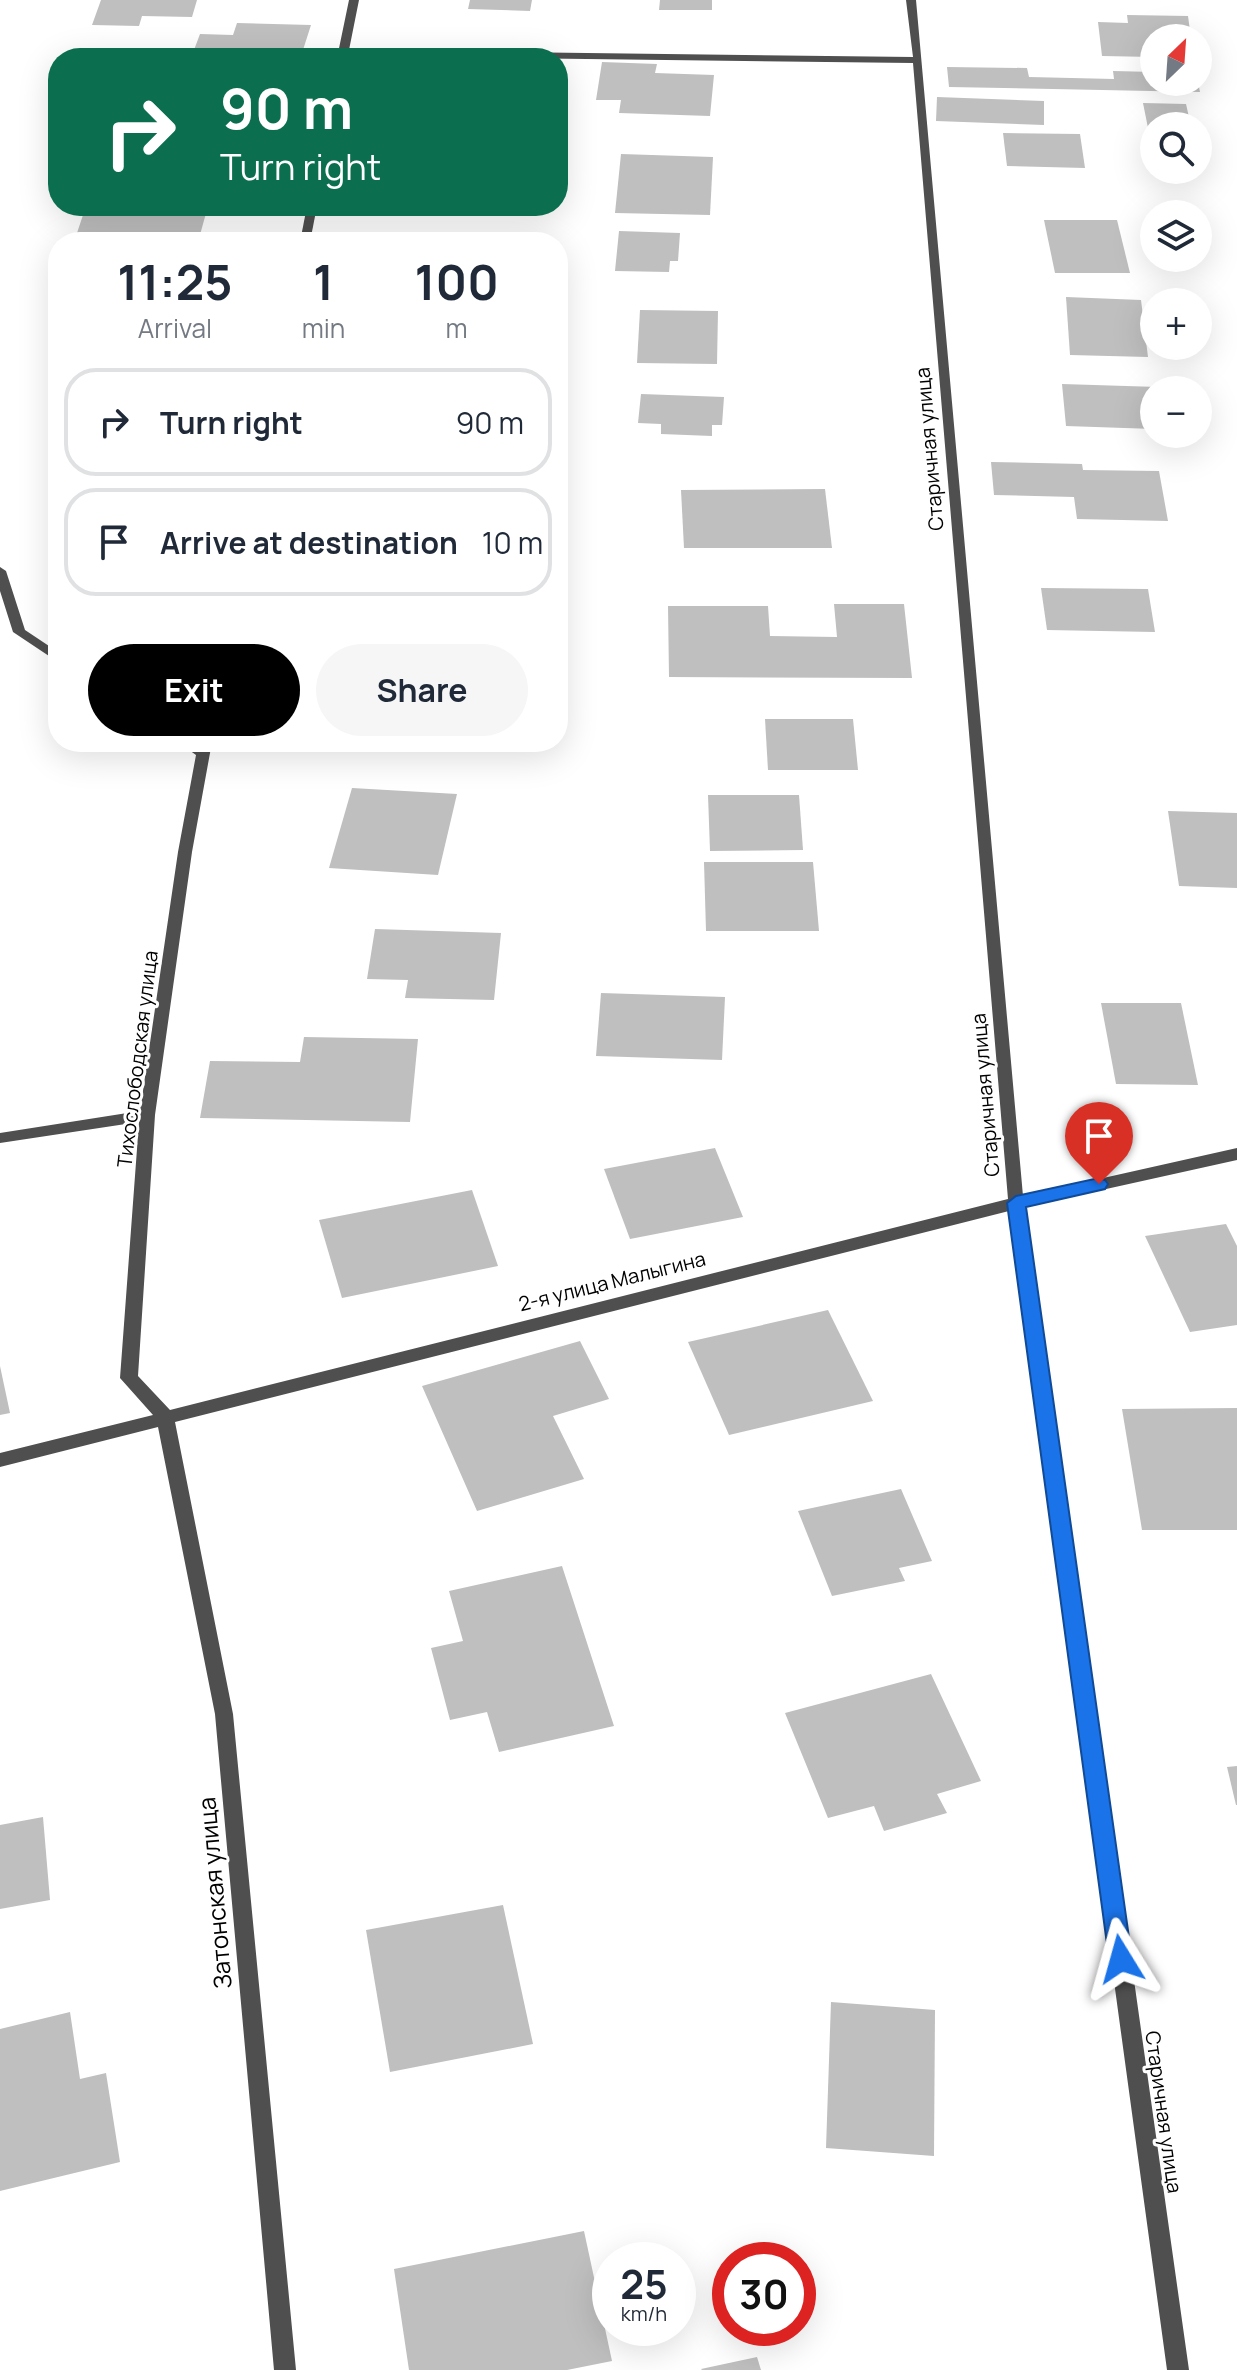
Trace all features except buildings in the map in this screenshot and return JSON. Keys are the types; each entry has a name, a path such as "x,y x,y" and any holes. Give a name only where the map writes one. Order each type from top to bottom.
{"street":[{"path":"344,48 354,0"},
{"name":"Старичная улица","path":"911,0 1016,1203 1178,2370"},
{"path":"568,58 918,60"},
{"path":"0,571 19,632"},
{"path":"0,627 19,632 48,651"},
{"name":"Тихослободская улица","path":"165,1416 129,1378 147,1115 203,752"},
{"path":"0,1138 147,1115"},
{"name":"2-я улица Малыгина","path":"0,1460 1016,1203 1237,1154"},
{"name":"Затонская улица","path":"165,1416 224,1714 285,2370"}],"route":[{"path":"1099,1184 1016,1203 1121,1959"}]}
